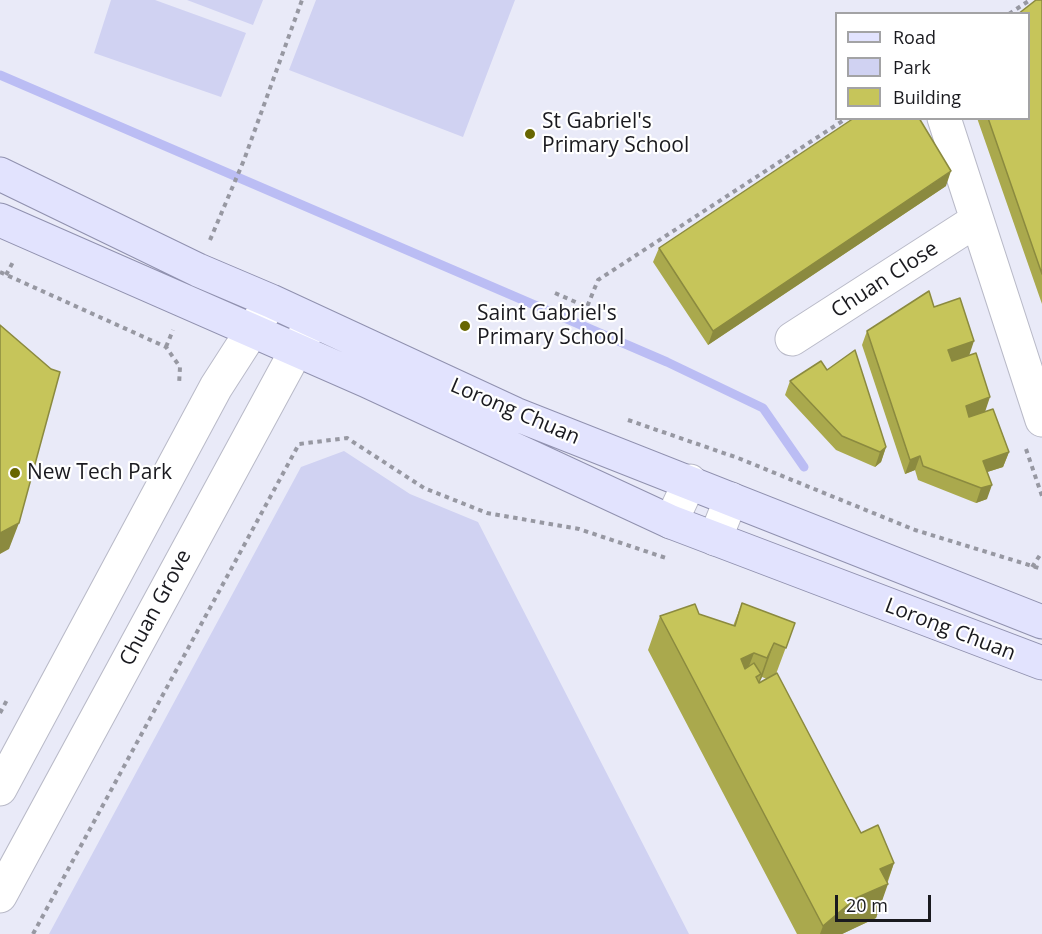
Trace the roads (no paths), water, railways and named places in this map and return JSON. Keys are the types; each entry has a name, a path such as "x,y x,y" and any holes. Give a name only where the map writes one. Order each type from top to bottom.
{"main road":[{"name":"Lorong Chuan","path":"0,174 198,270 271,301 515,414 1040,617"},
{"name":"Lorong Chuan","path":"0,220 296,350 671,522 1032,660"}],"street":[{"path":"945,120 1042,420"},
{"name":"Chuan Close","path":"792,339 977,220"},
{"path":"0,789 216,387 271,301"},
{"name":"Chuan Grove","path":"0,896 312,320"},
{"path":"671,522 690,481"},
{"path":"715,539 731,499"},
{"path":"1032,660 1040,617"}],"waterway":[{"path":"0,75 667,362 763,408 804,467"}],"place":[{"name":"St Gabriel's Primary School","path":"530,134"},
{"name":"Saint Gabriel's Primary School","path":"465,326"},
{"name":"New Tech Park","path":"15,473"}]}
